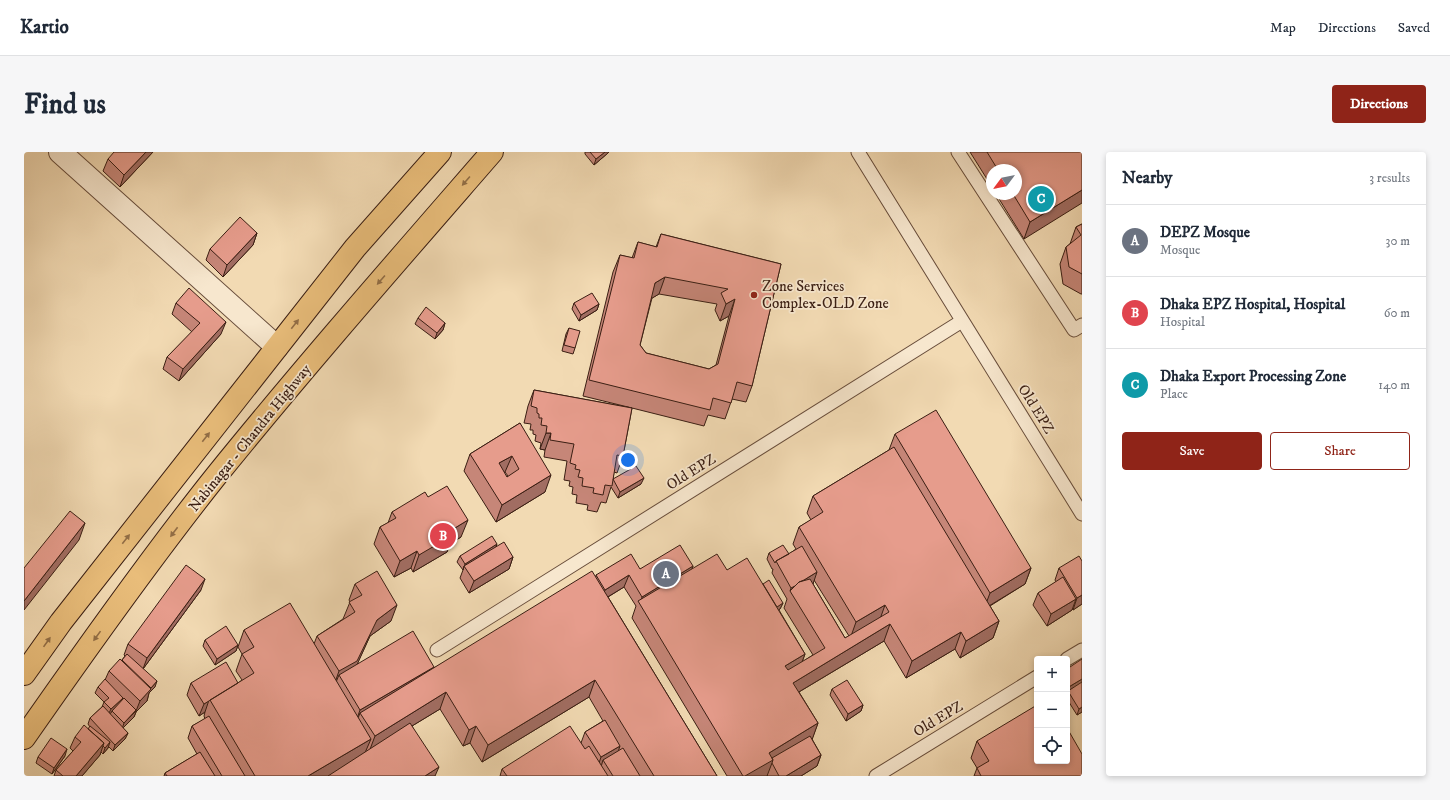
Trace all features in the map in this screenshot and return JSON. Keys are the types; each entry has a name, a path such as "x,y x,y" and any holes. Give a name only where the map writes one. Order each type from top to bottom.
{"highway":[{"path":"24,674 61,622 355,248 440,152"},
{"name":"Nabinagar - Chandra Highway","path":"24,738 118,606 216,477 377,284 492,152"}],"street":[{"path":"60,152 277,347"}],"lane":[{"name":"Old EPZ","path":"858,152 1082,514"},
{"path":"958,152 1074,330 1082,325"},
{"name":"Old EPZ","path":"436,650 962,321"},
{"path":"1070,657 1082,650"},
{"name":"Old EPZ","path":"876,776 1034,679"}],"building":[{"path":"114,152 146,152 124,175 108,159"},
{"path":"590,152 605,152 596,159"},
{"path":"987,152 1082,152 1082,190 1030,222 1017,200 1022,200 1022,164 994,164"},
{"path":"240,217 257,233 227,265 210,249"},
{"path":"1082,224 1082,274 1069,267 1066,247 1081,235 1076,227"},
{"path":"661,234 781,264 752,386 737,382 731,403 713,398 710,410 589,380 620,255 634,258 638,242 657,247","holes":["665,277 728,289 721,293 726,304 735,299 718,364 709,369 646,353 640,345 655,283"]},
{"path":"189,288 226,322 183,369 167,357 200,323 176,303"},
{"path":"592,293 599,304 581,315 574,303"},
{"path":"426,307 445,323 437,333 418,318"},
{"path":"569,328 580,331 575,348 564,345"},
{"path":"534,390 632,408 623,456 617,455 612,486 605,485 603,495 593,493 594,488 582,486 583,478 578,477 580,470 575,469 576,465 570,463 574,444 550,440 551,433 546,433 547,426 541,425 542,418 539,418 537,408 531,406"},
{"path":"936,410 1031,568 990,593 895,434"},
{"path":"520,423 551,475 502,505 470,454","holes":["512,456 519,469 507,477 499,463"]},
{"path":"894,447 999,621 966,641 961,632 912,661 890,624 793,683 818,723 769,753 773,760 743,776 638,601 717,554 727,570 747,558 805,654 785,666 788,670 825,648 790,591 799,582 810,579 845,638 889,612 885,605 856,622 799,527 823,512 813,496"},
{"path":"636,466 644,478 620,492 613,479"},
{"path":"447,486 468,520 450,531 453,535 419,555 417,551 400,561 380,527 396,518 392,512 425,492 428,497"},
{"path":"70,511 85,523 24,601 24,568"},
{"path":"492,536 497,544 465,564 460,556"},
{"path":"504,542 513,557 474,581 464,566"},
{"path":"680,545 693,566 642,597 629,575 605,590 596,575 631,554 640,569"},
{"path":"783,545 789,554 775,563 769,553"},
{"path":"802,546 817,572 791,588 776,561"},
{"path":"1079,556 1082,561 1082,595 1077,598 1059,568"},
{"path":"186,565 205,579 147,658 128,644"},
{"path":"377,571 397,605 377,620 357,661 339,671 317,636 355,612 349,602 362,595 355,584"},
{"path":"592,571 717,776 654,776 595,680 488,745 476,726 469,730 446,692 375,736 360,713"},
{"path":"1063,577 1076,599 1051,614 1038,593"},
{"path":"769,580 783,603 777,607 763,584"},
{"path":"290,603 371,739 308,776 255,776 210,700 254,673 242,654 254,647 244,630"},
{"path":"226,626 238,645 217,659 205,640"},
{"path":"413,631 434,667 360,710 339,675"},
{"path":"127,654 157,681 151,688 122,660"},
{"path":"120,659 151,689 140,701 109,671"},
{"path":"1082,659 1082,679 1070,686 1070,667"},
{"path":"226,662 238,683 204,704 191,683"},
{"path":"105,679 123,698 111,709 104,702 109,698 98,687"},
{"path":"847,680 863,705 848,714 832,689"},
{"path":"1082,682 1082,707 1079,709 1070,694 1070,690"},
{"path":"124,698 136,710 124,723 112,711"},
{"path":"103,706 128,733 115,745 90,718"},
{"path":"1034,707 1034,764 1070,764 1070,733 1082,754 1082,776 981,776 977,768 989,761 977,741"},
{"path":"209,716 245,776 222,776 192,726"},
{"path":"605,720 620,746 601,757 585,732"},
{"path":"410,723 439,767 425,776 328,776"},
{"path":"84,725 104,743 76,776 63,776 56,770 81,742 75,737"},
{"path":"90,726 110,742 105,748 103,746 104,743 88,729"},
{"path":"570,726 585,749 589,746 608,776 507,776 502,769"},
{"path":"810,736 821,755 786,776 779,776 772,763 772,758"},
{"path":"51,738 67,749 54,768 38,757"},
{"path":"623,748 640,776 613,776 603,760"},
{"path":"200,752 215,776 167,776 165,773"}],"place":[{"name":"Dhaka Export Processing Zone","path":"1041,199"},
{"name":"Zone Services Complex-OLD Zone","path":"754,295"},
{"name":"Dhaka EPZ Hospital, Hospital","path":"443,536"},
{"name":"DEPZ Mosque","path":"666,574"}]}
